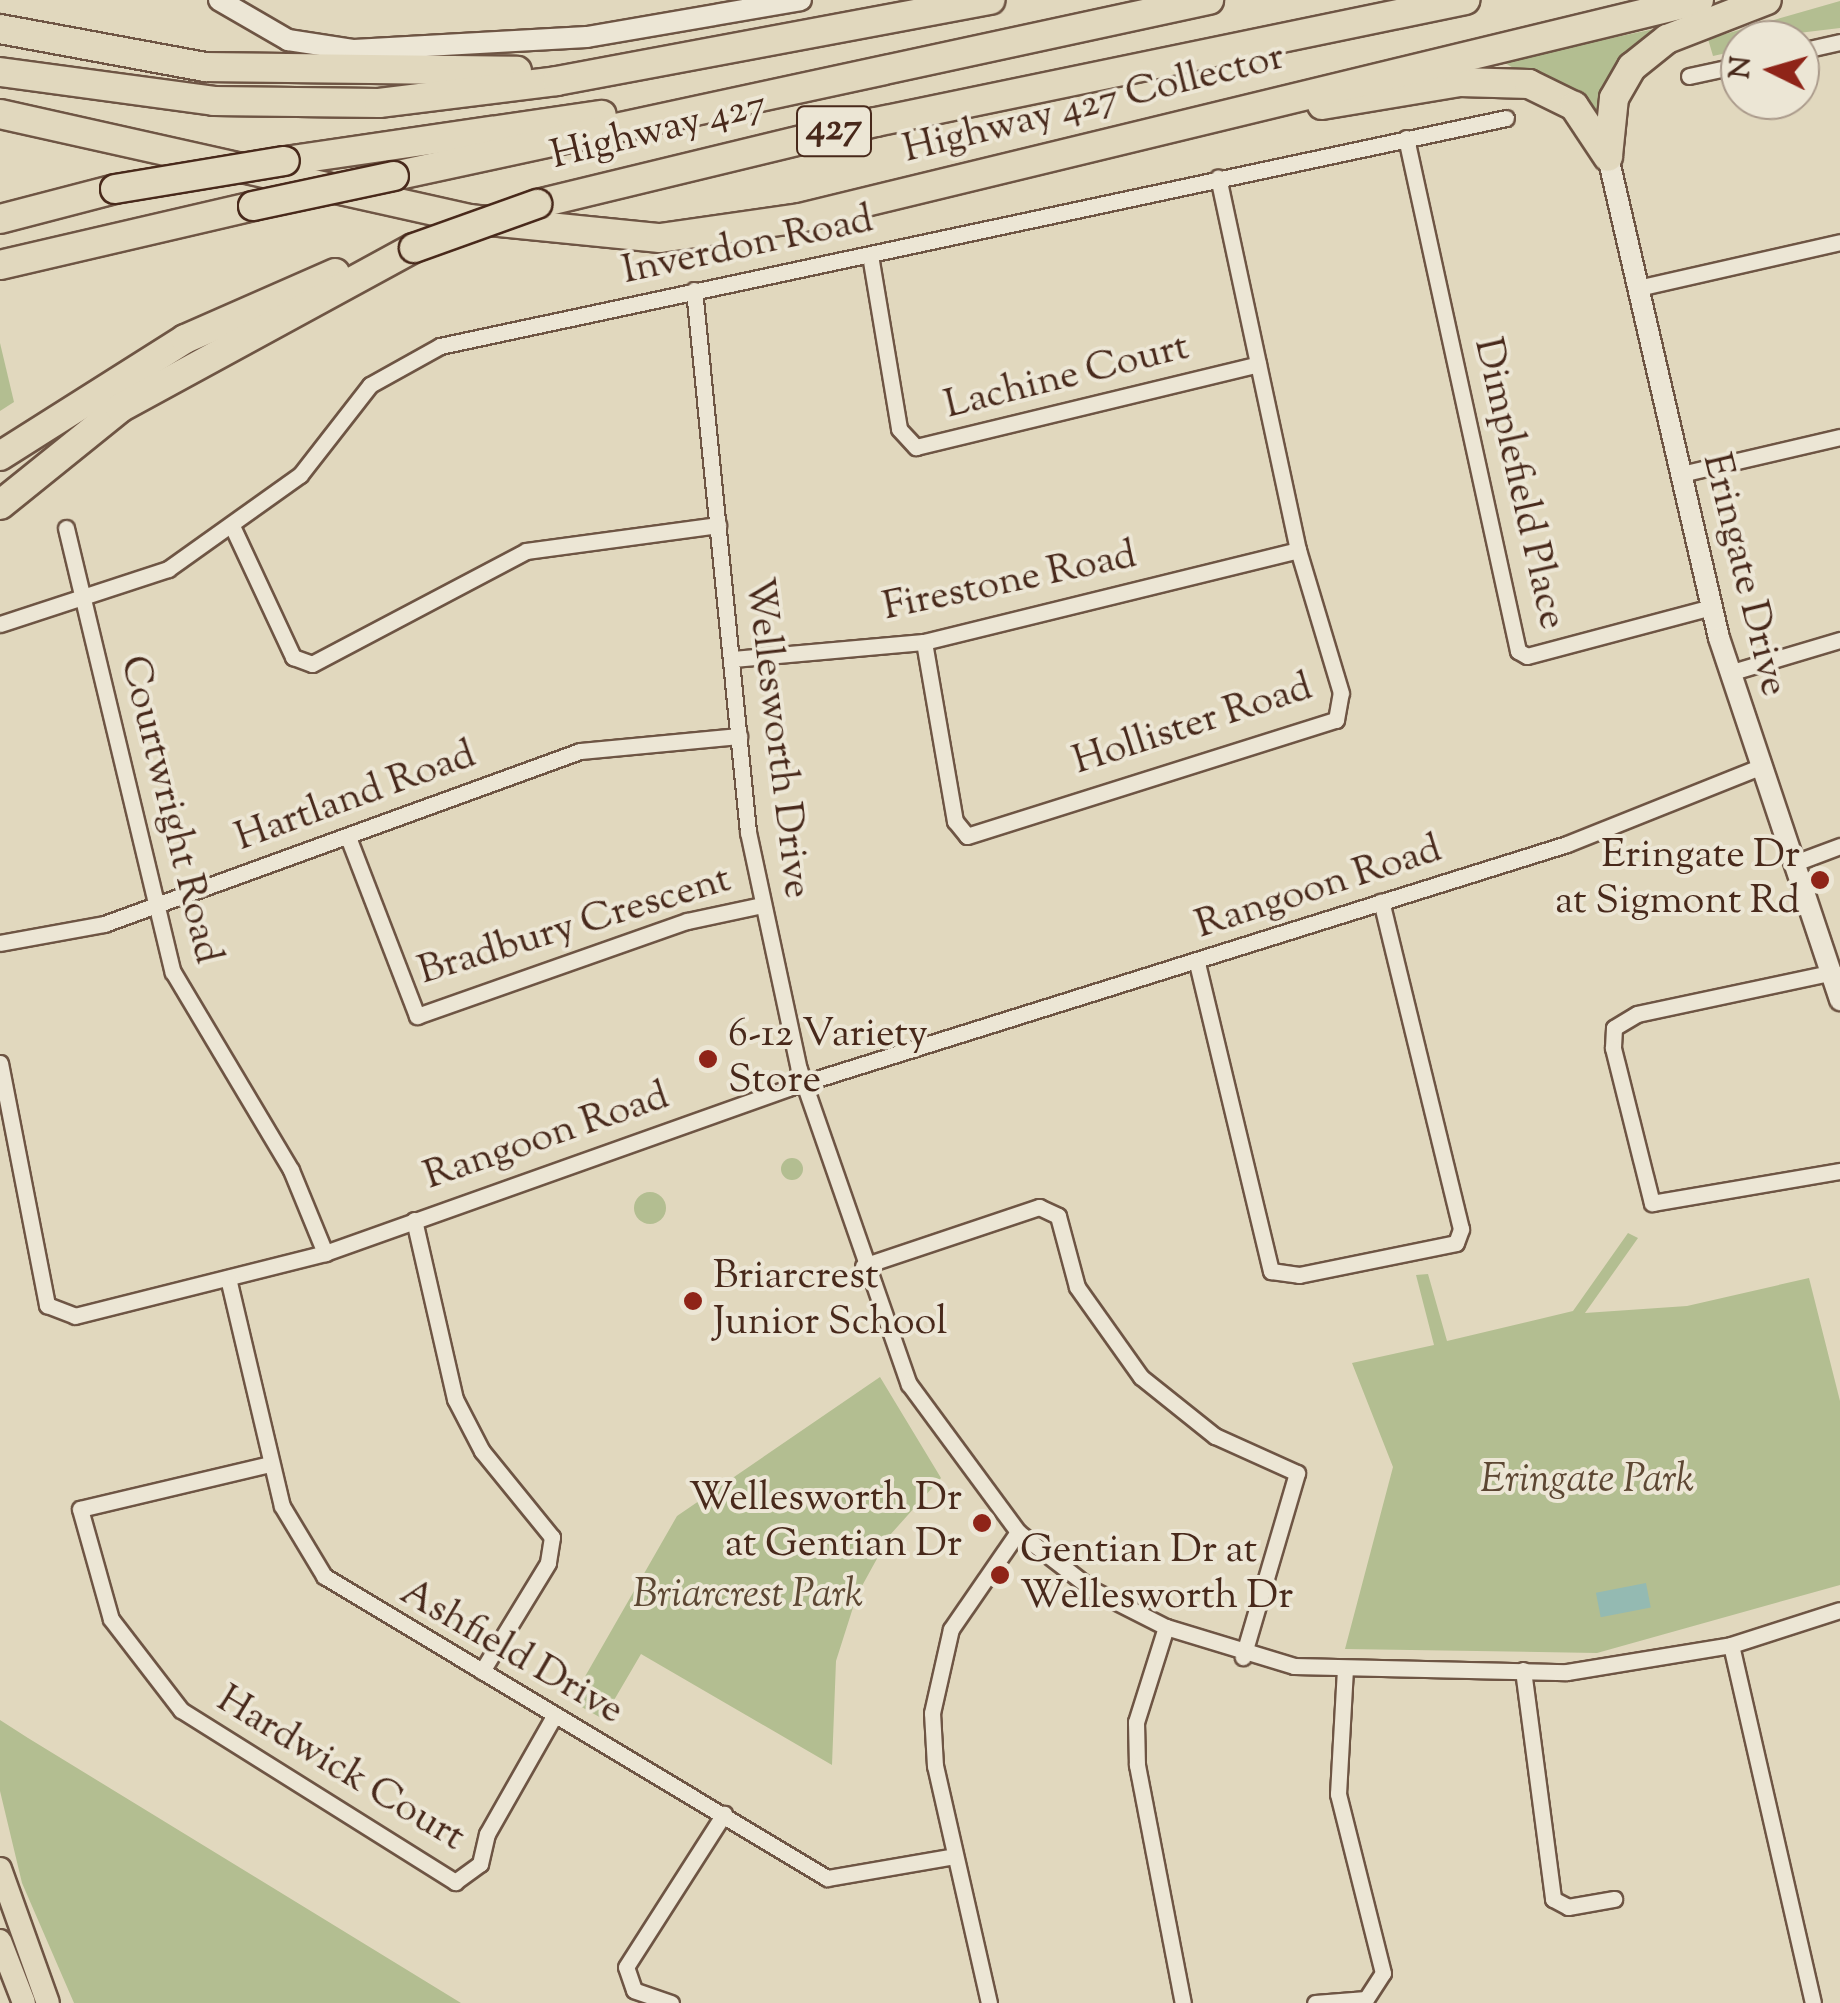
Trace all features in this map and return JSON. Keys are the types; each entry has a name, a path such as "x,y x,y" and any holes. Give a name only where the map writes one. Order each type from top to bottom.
{"highway":[{"name":"427","path":"102,90 346,105 698,56 990,0"},
{"name":"Highway 427","path":"0,265 772,90 1209,0"},
{"name":"Highway 427","path":"0,505 120,408 414,248 536,204 876,122 1465,0"},
{"name":"Highway 427 Collector","path":"150,150 468,219 660,238 778,223 1699,0"},
{"path":"1608,157 1614,98 1632,67 1667,39 1768,0"},
{"path":"0,28 154,60 306,73 505,72 698,56"},
{"path":"0,53 102,90"},
{"path":"0,72 102,90"},
{"path":"1178,129 1460,82 1529,84 1574,106 1608,157"},
{"path":"0,218 116,189 284,161 772,90"},
{"name":"427","path":"0,114 150,150"},
{"path":"0,136 150,150"},
{"path":"0,456 185,339 292,287 414,248"}],"main road":[{"path":"0,1869 48,2003"},
{"path":"0,1941 24,2003"}],"street":[{"path":"219,0 288,40 354,50 587,37 792,1"},
{"path":"1688,76 1720,69"},
{"name":"Inverdon Road","path":"85,601 148,581 232,526 300,475 370,385 417,355 694,290 1506,118"},
{"name":"Dimplefield Place","path":"1406,138 1518,651 1527,656 1711,607"},
{"name":"Eringate Drive","path":"1608,157 1728,673 1760,767 1800,861 1840,1000"},
{"name":"Hollister Road","path":"924,642 954,821 977,838 1261,737 1336,720 1341,693 1298,550 1218,178"},
{"path":"1638,288 1840,242"},
{"name":"Lachine Court","path":"870,254 899,429 916,447 1258,364"},
{"name":"Wellesworth Drive","path":"694,290 738,736 762,905 805,1083 863,1266 909,1384 1018,1532 1094,1590 1166,1627 1243,1657 1345,1670 1568,1672 1731,1645 1840,1610"},
{"path":"1681,474 1840,437"},
{"path":"232,526 293,657 312,664 526,551 718,525"},
{"name":"Courtwright Road","path":"66,528 155,904 184,1000 291,1170 325,1253"},
{"name":"Firestone Road","path":"732,659 924,642 1298,550"},
{"path":"0,624 85,601"},
{"path":"1728,673 1840,640"},
{"name":"Hartland Road","path":"0,943 155,904 580,751 738,736"},
{"name":"Rangoon Road","path":"0,1064 52,1314 228,1278 325,1253 805,1083 1618,827 1760,767"},
{"name":"Bradbury Crescent","path":"348,837 417,1016 687,921 762,905"},
{"path":"1800,861 1840,846"},
{"path":"1197,962 1271,1270 1299,1276 1456,1243 1461,1229 1381,902"},
{"path":"1834,972 1637,1014 1614,1028 1612,1048 1652,1203 1840,1171"},
{"path":"863,1266 1038,1207 1058,1216 1077,1287 1141,1378 1215,1436 1296,1474 1243,1657"},
{"path":"414,1220 454,1400 482,1451 552,1537 548,1563 482,1671"},
{"name":"Ashfield Drive","path":"228,1278 270,1464 290,1527 324,1576 554,1716 840,1881 954,1856"},
{"name":"Hardwick Court","path":"270,1464 80,1509 111,1619 181,1710 455,1882 480,1864 487,1834 554,1716"},
{"path":"989,2003 935,1766 934,1694 951,1629 1018,1532"},
{"path":"1166,1627 1138,1712 1138,1765 1182,2003"},
{"path":"1731,1645 1813,2003"},
{"path":"1315,2003 1366,2000 1383,1972 1338,1794 1345,1670"},
{"path":"1524,1670 1553,1899 1568,1907 1614,1899"},
{"path":"670,2003 634,1990 626,1967 724,1814"}],"green space":[{"path":"1840,1 1840,28 1820,30 1820,20 1774,20"},
{"path":"1678,24 1592,117 1502,61"},
{"path":"1720,36 1720,54 1713,56 1708,39"},
{"path":"0,343 14,402 0,411"},
{"path":"792,1158 800,1161 800,1177 792,1180 784,1177 781,1169 784,1161"},
{"path":"650,1192 661,1197 666,1208 661,1219 650,1224 639,1219 634,1208 639,1197"},
{"name":"Eringate Park","path":"1628,1233 1638,1238 1585,1313 1687,1306 1809,1278 1840,1401 1840,1585 1597,1653 1345,1649 1393,1467 1352,1363 1434,1345 1416,1275 1428,1274 1447,1341 1573,1311"},
{"name":"Briarcrest Park","path":"880,1377 941,1478 890,1535 857,1595 836,1661 832,1765 641,1654 603,1719 571,1701 677,1516"},
{"path":"0,1720 461,2003 74,2003 22,1883 0,1791"}],"water":[{"path":"1646,1583 1651,1608 1601,1617 1596,1593"}],"place":[{"name":"Eringate Dr at Sigmont Rd","path":"1820,880"},
{"name":"6-12 Variety Store","path":"708,1059"},
{"name":"Briarcrest Junior School","path":"693,1301"},
{"name":"Wellesworth Dr at Gentian Dr","path":"982,1523"},
{"name":"Gentian Dr at Wellesworth Dr","path":"1000,1575"}]}
